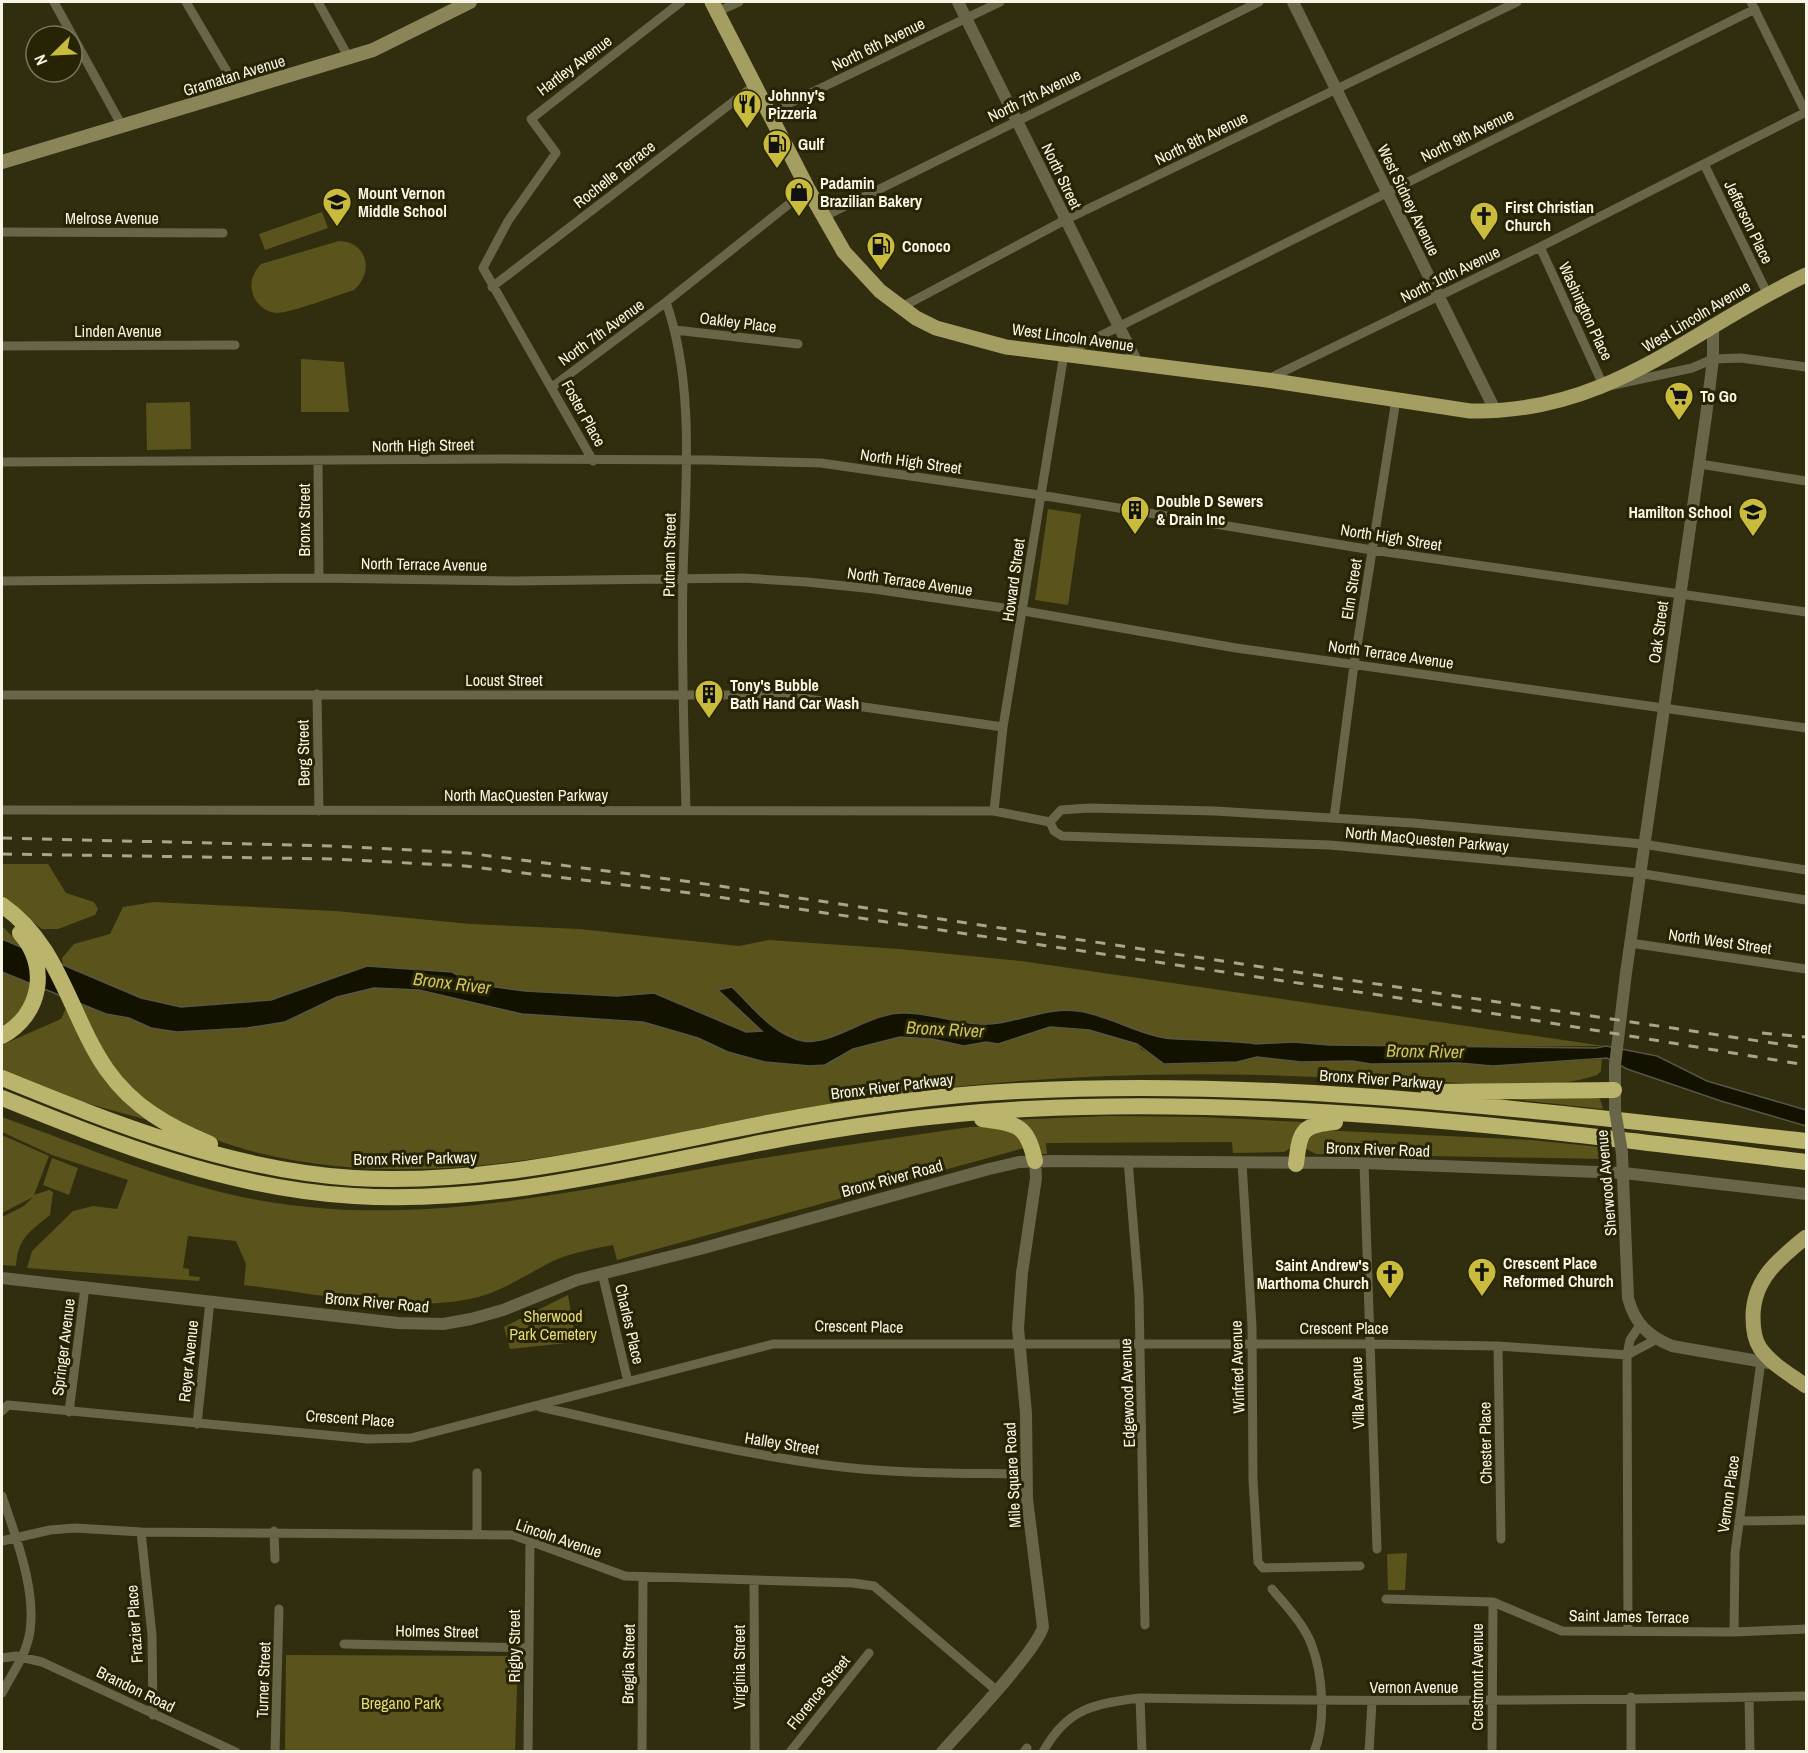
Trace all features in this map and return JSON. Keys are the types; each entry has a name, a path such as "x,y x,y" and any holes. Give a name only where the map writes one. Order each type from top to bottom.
{"highway":[{"path":"2,905 24,923 45,949 96,1052 126,1093 148,1112 173,1128 260,1166"},
{"path":"2,917 17,930 31,948 39,977 37,994 30,1010 15,1027 2,1036"},
{"name":"Bronx River Parkway","path":"2,1078 155,1137 260,1166 367,1178 477,1175 584,1160 833,1111 943,1097 1017,1091 1209,1089 1383,1097 1520,1108 1806,1141"},
{"path":"1383,1097 1456,1090 1614,1090"},
{"path":"2,1098 143,1152 221,1176 314,1192 393,1197 473,1194 545,1185 790,1137 949,1115 1031,1108 1144,1107 1390,1117 1503,1127 1806,1162"},
{"path":"2,1104 42,1114"},
{"path":"949,1115 1005,1122 1021,1128 1029,1138 1035,1161"},
{"path":"1296,1164 1300,1136 1311,1126 1390,1117"}],"main road":[{"name":"Gramatan Avenue","path":"2,162 373,50 454,5 470,2"},
{"name":"West Lincoln Avenue","path":"715,7 823,217 859,270 900,308 936,328 1006,347 1267,380 1470,411 1496,412 1554,402 1604,387 1666,357 1713,325 1767,293 1806,275"},
{"path":"1806,1237 1769,1269 1753,1301 1753,1332 1769,1363 1806,1386"}],"street":[{"path":"54,2 122,126"},
{"path":"186,2 239,92"},
{"path":"318,2 349,58"},
{"name":"Hartley Avenue","path":"492,287 483,268 488,255 532,184 556,153 531,119 681,2"},
{"path":"715,7 739,2"},
{"name":"North Street","path":"958,2 1138,365"},
{"name":"North 6th Avenue","path":"769,113 1000,2"},
{"name":"North 7th Avenue","path":"823,217 1017,119 1259,2"},
{"name":"West Sidney Avenue","path":"1293,2 1496,412"},
{"name":"North 8th Avenue","path":"900,308 1065,220 1517,2"},
{"path":"1753,5 1806,113"},
{"name":"North 9th Avenue","path":"1064,354 1753,5"},
{"name":"Rochelle Terrace","path":"492,287 755,85"},
{"name":"North 10th Avenue","path":"1267,380 1540,247 1806,113"},
{"name":"Jefferson Place","path":"1704,164 1767,293"},
{"name":"North 7th Avenue","path":"552,387 666,303 808,189"},
{"name":"Melrose Avenue","path":"2,232 223,233"},
{"name":"Washington Place","path":"1540,247 1604,387"},
{"name":"Foster Place","path":"492,287 593,461"},
{"name":"Putnam Street","path":"666,303 675,330 688,443 683,578 686,809"},
{"name":"Oak Street","path":"1630,943 1638,873 1700,464 1713,359 1713,325"},
{"name":"Oakley Place","path":"675,330 798,344"},
{"name":"Linden Avenue","path":"2,346 235,345"},
{"name":"Howard Street","path":"994,811 1003,727 1024,611 1040,495 1064,354"},
{"name":"West Lincoln Avenue","path":"1604,387 1692,368 1713,359 1741,358 1806,367"},
{"name":"Elm Street","path":"1334,818 1354,664 1396,400"},
{"name":"North High Street","path":"2,462 686,460 821,463 1040,495 1372,550 1806,612"},
{"name":"Bronx Street","path":"318,461 319,578"},
{"path":"1700,464 1806,481"},
{"name":"North Terrace Avenue","path":"2,581 319,578 515,581 743,578 863,588 1024,611 1236,648 1806,728"},
{"name":"Berg Street","path":"317,694 319,811"},
{"name":"Locust Street","path":"2,695 780,695 1003,727"},
{"name":"North MacQuesten Parkway","path":"1050,822 1061,810 1089,808 1215,811 1334,818 1643,844 1806,870"},
{"name":"North MacQuesten Parkway","path":"2,810 994,811 1010,812 1050,822 1062,837 1330,845 1638,873 1806,900"},
{"name":"North West Street","path":"1630,943 1806,969"},
{"name":"Sherwood Avenue","path":"1630,943 1614,1071 1614,1090 1624,1173 1628,1298 1632,1313 1640,1325"},
{"name":"Edgewood Avenue","path":"1128,1160 1141,1345 1145,1625"},
{"name":"Bronx River Road","path":"2,1278 398,1323 443,1324 503,1310 577,1280 602,1273 700,1249 989,1168 1035,1161 1364,1163 1624,1173 1806,1194"},
{"name":"Mile Square Road","path":"942,1752 996,1690 1032,1645 1043,1627 1026,1474 1026,1413 1018,1342 1022,1272 1036,1179 1035,1161"},
{"name":"Winfred Avenue","path":"1242,1163 1252,1344 1258,1562 1263,1568 1360,1566"},
{"name":"Villa Avenue","path":"1364,1163 1377,1549"},
{"name":"Charles Place","path":"602,1273 628,1382"},
{"name":"Springer Avenue","path":"4,1407 69,1412 85,1287"},
{"name":"Reyer Avenue","path":"197,1424 210,1301"},
{"path":"1628,1631 1627,1355 1630,1340 1640,1325 1657,1340 1692,1351 1769,1363"},
{"path":"1627,1355 1657,1340"},
{"name":"Crescent Place","path":"69,1412 197,1424 262,1427 368,1439 411,1438 773,1344 1018,1342 1141,1345 1370,1344 1498,1346 1627,1355"},
{"name":"Chester Place","path":"1498,1346 1501,1539"},
{"name":"Vernon Place","path":"1734,1632 1735,1553 1739,1521 1769,1363"},
{"name":"Halley Street","path":"538,1406 730,1450 828,1465 933,1473 1026,1474"},
{"path":"477,1473 477,1534"},
{"path":"2,1496 28,1586 32,1625 22,1657 2,1693"},
{"path":"1739,1521 1806,1520"},
{"name":"Lincoln Avenue","path":"2,1541 75,1528 141,1532 274,1531 513,1535 606,1570 644,1577 754,1582 853,1583 874,1586 996,1690"},
{"path":"274,1531 275,1559"},
{"name":"Frazier Place","path":"141,1532 152,1635 153,1715"},
{"name":"Rigby Street","path":"528,1752 530,1540"},
{"name":"Breglia Street","path":"642,1752 644,1577"},
{"name":"Virginia Street","path":"754,1582 755,1752"},
{"path":"1272,1589 1294,1616 1312,1646 1322,1701 1320,1729 1314,1752"},
{"name":"Saint James Terrace","path":"1386,1599 1493,1602 1562,1631 1734,1632 1806,1629"},
{"name":"Crestmont Avenue","path":"1492,1752 1493,1602"},
{"name":"Turner Street","path":"275,1752 279,1609"},
{"name":"Holmes Street","path":"344,1644 529,1648"},
{"name":"Florence Street","path":"790,1752 869,1653"},
{"path":"2,1658 22,1657"},
{"name":"Brandon Road","path":"22,1657 76,1677 236,1752"},
{"name":"Vernon Avenue","path":"1043,1752 1060,1726 1070,1717 1092,1705 1140,1698 1493,1702 1631,1697 1806,1696"},
{"path":"1631,1697 1631,1752"},
{"path":"1749,1697 1750,1752"},
{"path":"1140,1698 1142,1752"},
{"path":"1369,1752 1372,1702"}],"green space":[{"path":"322,212 328,228 265,250 259,234"},
{"path":"339,241 356,247 365,259 364,275 354,290 277,313 265,309 256,301 252,282 261,264"},
{"path":"301,359 344,362 349,412 301,412"},
{"path":"190,402 191,449 147,450 146,403"},
{"path":"1048,509 1081,514 1068,605 1035,600"},
{"path":"2,864 48,864 66,893 94,902 98,909 95,915 58,929 42,929 2,899"},
{"path":"154,902 335,911 471,924 579,929 739,946 769,940 899,949 1021,961 1604,1046 1421,1047 1293,1042 1255,1044 1173,1039 1154,1036 1089,1013 1066,1010 991,1024 970,1023 912,1013 889,1014 826,1039 803,1041 792,1038 773,1027 732,987 763,1031 746,1032 654,993 617,996 525,991 474,984 452,972 367,966 271,1000 209,1007 181,1007 141,998 85,975 106,1014 129,1018 151,1028 177,1032 247,1028 285,1022 337,997 374,988 419,990 522,1014 643,1022 698,1038 728,1052 765,1062 810,1066 825,1065 853,1049 900,1037 932,1039 964,1046 986,1042 998,1044 1050,1027 1089,1030 1137,1044 1142,1050 1202,1064 1237,1062 1257,1057 1301,1062 1459,1063 1494,1066 1602,1059 1601,1071 1597,1075 1557,1084 1513,1086 1207,1074 1097,1076 986,1084 822,1105 544,1158 474,1166 403,1169 333,1166 263,1154 199,1133 160,1112 125,1083 111,1066 86,1020 64,970 62,958 74,944 110,934 123,907"},
{"path":"2,926 23,947 33,980 23,1013 2,1031"},
{"path":"68,1004 151,1121 82,1102 2,1071 2,1045 61,1019"},
{"path":"1594,1096 1600,1099 1603,1109 1493,1097"},
{"path":"1108,1116 1200,1117 1303,1122 1291,1148 1284,1152 1233,1153 1232,1142 1046,1143 1047,1154 1041,1154 1013,1120"},
{"path":"2,1117 137,1167 206,1188 276,1203 329,1209 383,1210 492,1203 970,1127 1013,1128 1024,1148 617,1260 613,1245 573,1254 551,1262 485,1295 458,1301 398,1303 244,1285 246,1264 236,1241 188,1236 183,1268 189,1269 189,1276 200,1277 199,1281 27,1268 32,1251 73,1211 93,1206 117,1209 128,1180 52,1155 2,1132"},
{"path":"1319,1130 1531,1140 1609,1148 1604,1159 1316,1154 1306,1149 1304,1140"},
{"path":"2,1135 49,1156 34,1195 49,1190 53,1192 50,1215 22,1242 16,1266 2,1265 2,1217 24,1206 33,1197 2,1213"},
{"path":"52,1158 78,1168 69,1195 43,1185"},
{"name":"Sherwood Park Cemetery","path":"568,1295 576,1342 510,1349 504,1327"},
{"path":"1407,1553 1405,1590 1388,1590 1387,1554"},
{"name":"Bregano Park","path":"286,1655 518,1656 515,1751 285,1751"}],"water":[{"name":"Bronx River","path":"2,939 141,998 181,1007 271,1000 367,966 452,972 474,984 525,991 617,996 654,993 746,1032 762,1031 718,990 732,987 773,1027 792,1038 803,1041 826,1039 889,1014 912,1013 970,1023 991,1024 1066,1010 1089,1013 1154,1036 1173,1039 1255,1044 1293,1042 1329,1045 1596,1048 1606,1046 1657,1056 1707,1081 1806,1110 1806,1126 1721,1101 1627,1069 1607,1058 1493,1066 1459,1063 1301,1062 1257,1057 1237,1062 1164,1064 1137,1044 1089,1030 1050,1027 998,1044 986,1042 964,1046 932,1039 900,1037 853,1049 825,1065 810,1066 765,1062 728,1052 698,1038 643,1022 522,1014 419,990 374,988 337,997 285,1022 247,1028 177,1032 151,1028 129,1018 106,1014 2,972"}],"railway":[{"path":"2,838 333,846 467,853 692,882 1806,1048"},
{"path":"2,854 334,859 465,866 691,893 1399,998 1806,1065"},
{"path":"1762,1033 1806,1037"}],"place":[{"name":"Johnny's Pizzeria","path":"747,130"},
{"name":"Gulf","path":"777,170"},
{"name":"Padamin Brazilian Bakery","path":"799,218"},
{"name":"Mount Vernon Middle School","path":"337,228"},
{"name":"First Christian Church","path":"1484,242"},
{"name":"Conoco","path":"881,272"},
{"name":"To Go","path":"1679,422"},
{"name":"Double D Sewers & Drain Inc","path":"1135,536"},
{"name":"Hamilton School","path":"1753,538"},
{"name":"Tony's Bubble Bath Hand Car Wash","path":"709,720"},
{"name":"Crescent Place Reformed Church","path":"1482,1298"},
{"name":"Saint Andrew's Marthoma Church","path":"1390,1300"}]}
